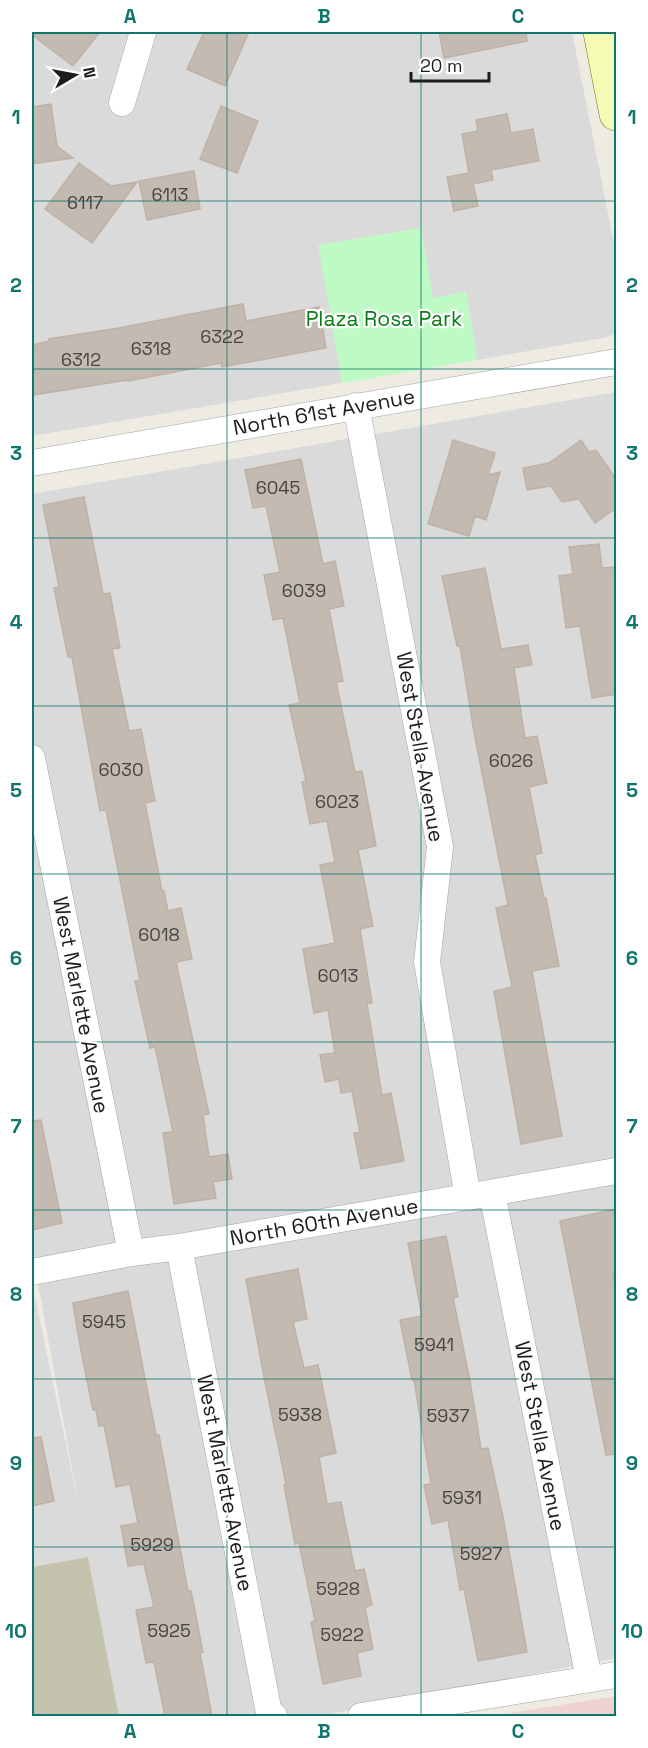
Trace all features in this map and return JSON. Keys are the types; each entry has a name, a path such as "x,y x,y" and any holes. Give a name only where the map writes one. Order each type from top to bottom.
{"street":[{"path":"122,103 143,32"},
{"path":"600,32 616,114"},
{"name":"North 61st Avenue","path":"32,463 616,362"},
{"name":"West Stella Avenue","path":"356,406 440,847 427,962 589,1679"},
{"name":"West Marlette Avenue","path":"32,758 131,1253"},
{"name":"North 60th Avenue","path":"32,1272 131,1253 178,1247 616,1171"},
{"name":"West Marlette Avenue","path":"178,1247 269,1713 274,1716"},
{"path":"361,1716 616,1675"}],"shaded area":[{"path":"32,32 572,32 616,253 616,333 608,337 477,360 466,292 433,298 421,228 319,245 342,383 32,436"},
{"path":"616,392 616,1658 320,1716 119,1716 88,1557 32,1567 32,1297 35,1297 80,1511 32,1252 32,494"},
{"path":"88,1557 119,1716 32,1716 32,1567"},
{"path":"616,1696 616,1716 492,1716"}],"green space":[{"name":"Plaza Rosa Park","path":"421,228 433,298 466,292 477,360 342,383 318,245"}],"building":[{"path":"32,32 100,32 73,66 32,35"},
{"path":"204,32 249,32 225,86 187,69"},
{"path":"439,32 526,32 527,41 444,58"},
{"path":"51,104 57,146 73,158 32,164 32,107"},
{"path":"221,106 258,121 237,173 200,159"},
{"path":"507,114 511,133 533,129 539,161 491,170 493,180 473,184 478,206 454,211 447,177 469,173 462,134 478,131 476,120"},
{"path":"79,163 111,186 137,182 92,243 45,209"},
{"path":"194,171 200,209 147,220 139,181"},
{"path":"243,304 246,321 319,307 326,348 222,367 221,363 128,381 32,395 32,345 49,341 49,339"},
{"path":"453,440 495,453 488,475 500,472 486,520 475,516 469,536 428,524"},
{"path":"581,440 589,452 596,450 616,482 616,508 595,523 579,499 562,502 551,486 527,490 523,468 549,463"},
{"path":"301,459 323,564 335,561 344,606 329,609 343,681 336,682 355,772 362,771 376,846 358,850 373,926 360,929 372,1003 367,1004 382,1095 391,1093 404,1161 361,1169 354,1133 360,1132 352,1091 341,1093 339,1079 325,1082 320,1055 335,1053 328,1010 314,1013 303,949 335,943 320,865 335,862 327,821 310,824 302,782 306,781 289,705 300,703 283,618 273,620 264,575 280,572 266,506 253,508 245,470"},
{"path":"84,497 103,594 110,593 120,648 112,649 129,731 141,729 155,801 145,803 162,891 164,891 168,911 181,908 192,959 176,962 209,1114 203,1115 209,1157 228,1154 232,1179 213,1182 216,1198 174,1204 163,1133 173,1132 155,1047 150,1048 135,981 140,980 106,810 100,811 72,657 68,657 54,588 59,587 43,505"},
{"path":"599,544 602,568 614,567 616,584 616,694 592,698 580,626 566,628 559,576 573,574 569,547"},
{"path":"485,568 501,649 528,645 532,665 514,668 525,738 537,736 547,783 529,787 542,853 535,855 559,966 532,971 562,1136 521,1144 494,991 512,987 496,908 508,905 474,732 460,646 457,646 442,576"},
{"path":"41,1120 62,1223 32,1230 32,1121"},
{"path":"616,1209 616,1273 613,1274 616,1293 616,1454 606,1455 560,1221"},
{"path":"446,1236 458,1297 453,1298 481,1449 488,1448 527,1652 478,1661 464,1589 460,1590 448,1520 432,1524 424,1485 431,1484 414,1380 412,1380 400,1320 422,1316 408,1243"},
{"path":"298,1269 307,1319 293,1322 304,1368 318,1365 336,1453 319,1457 327,1504 341,1502 355,1571 364,1569 372,1605 365,1607 373,1649 357,1653 361,1676 323,1684 311,1622 315,1621 299,1543 295,1544 284,1485 286,1484 246,1279"},
{"path":"128,1291 156,1435 159,1435 188,1591 191,1591 212,1716 165,1716 154,1662 146,1663 136,1610 154,1607 144,1564 128,1566 121,1526 138,1523 130,1484 116,1487 104,1425 99,1426 96,1410 93,1410 79,1340 73,1303"},
{"path":"41,1437 54,1501 32,1506 32,1438"}]}
